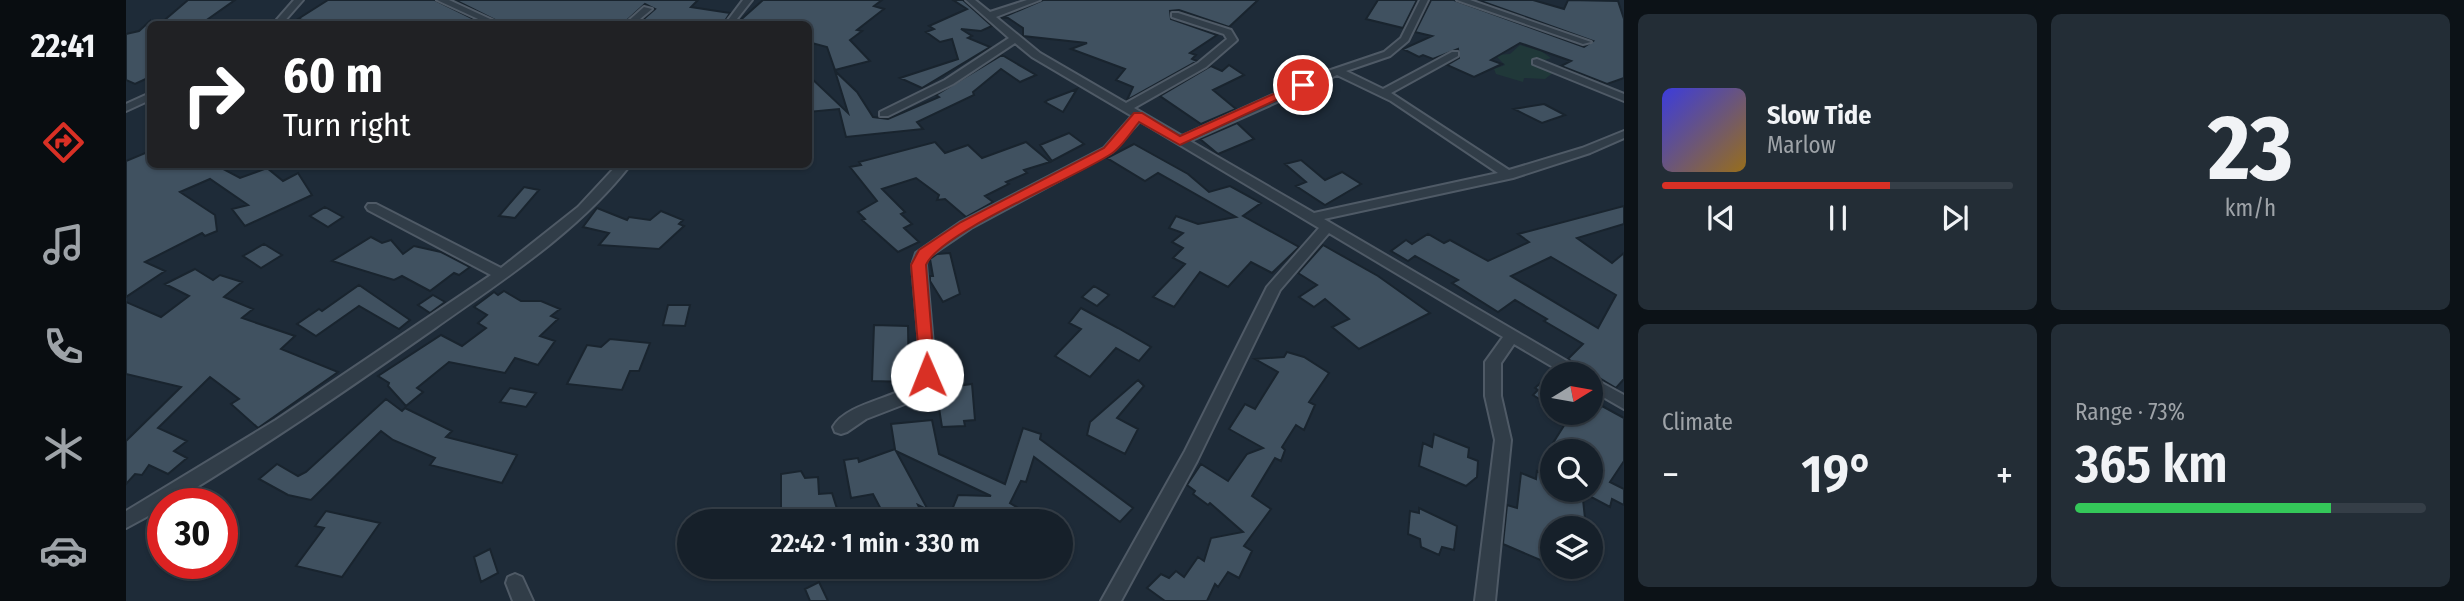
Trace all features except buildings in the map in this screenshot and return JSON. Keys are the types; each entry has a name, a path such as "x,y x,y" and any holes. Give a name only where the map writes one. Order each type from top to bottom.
{"street":[{"path":"280,21 299,0"},
{"path":"441,0 481,21"},
{"path":"731,21 748,0"},
{"path":"970,0 1014,39 1132,112 1556,362"},
{"path":"988,16 1036,0"},
{"path":"1180,141 1337,71 1374,60 1400,46 1424,0"},
{"path":"1461,0 1586,42"},
{"path":"633,21 647,9"},
{"path":"841,427 857,415 910,395 925,385 927,356 919,265 921,256 966,225 1108,150 1132,112 1202,65 1232,40 1228,32 1175,15"},
{"path":"884,114 949,82 1014,39"},
{"path":"1384,93 1455,54"},
{"path":"1536,62 1624,98"},
{"path":"1337,71 1384,93 1509,175"},
{"path":"126,108 147,98"},
{"path":"1311,218 1368,202 1509,175 1592,149 1624,134"},
{"path":"126,520 268,433 501,275 580,213 621,168"},
{"path":"372,207 501,275"},
{"path":"1111,601 1192,456 1273,287 1327,227"},
{"path":"1485,601 1503,440 1493,396 1493,362 1512,336"},
{"path":"1603,390 1624,403"}],"green space":[{"path":"1520,45 1541,51 1551,58 1538,62 1554,72 1545,79 1524,78 1523,82 1496,74 1494,69 1505,65 1495,55 1510,54"}],"route":[{"path":"927,375 924,304 919,265 924,254 966,225 1108,150 1138,116 1180,141 1303,85"}]}
